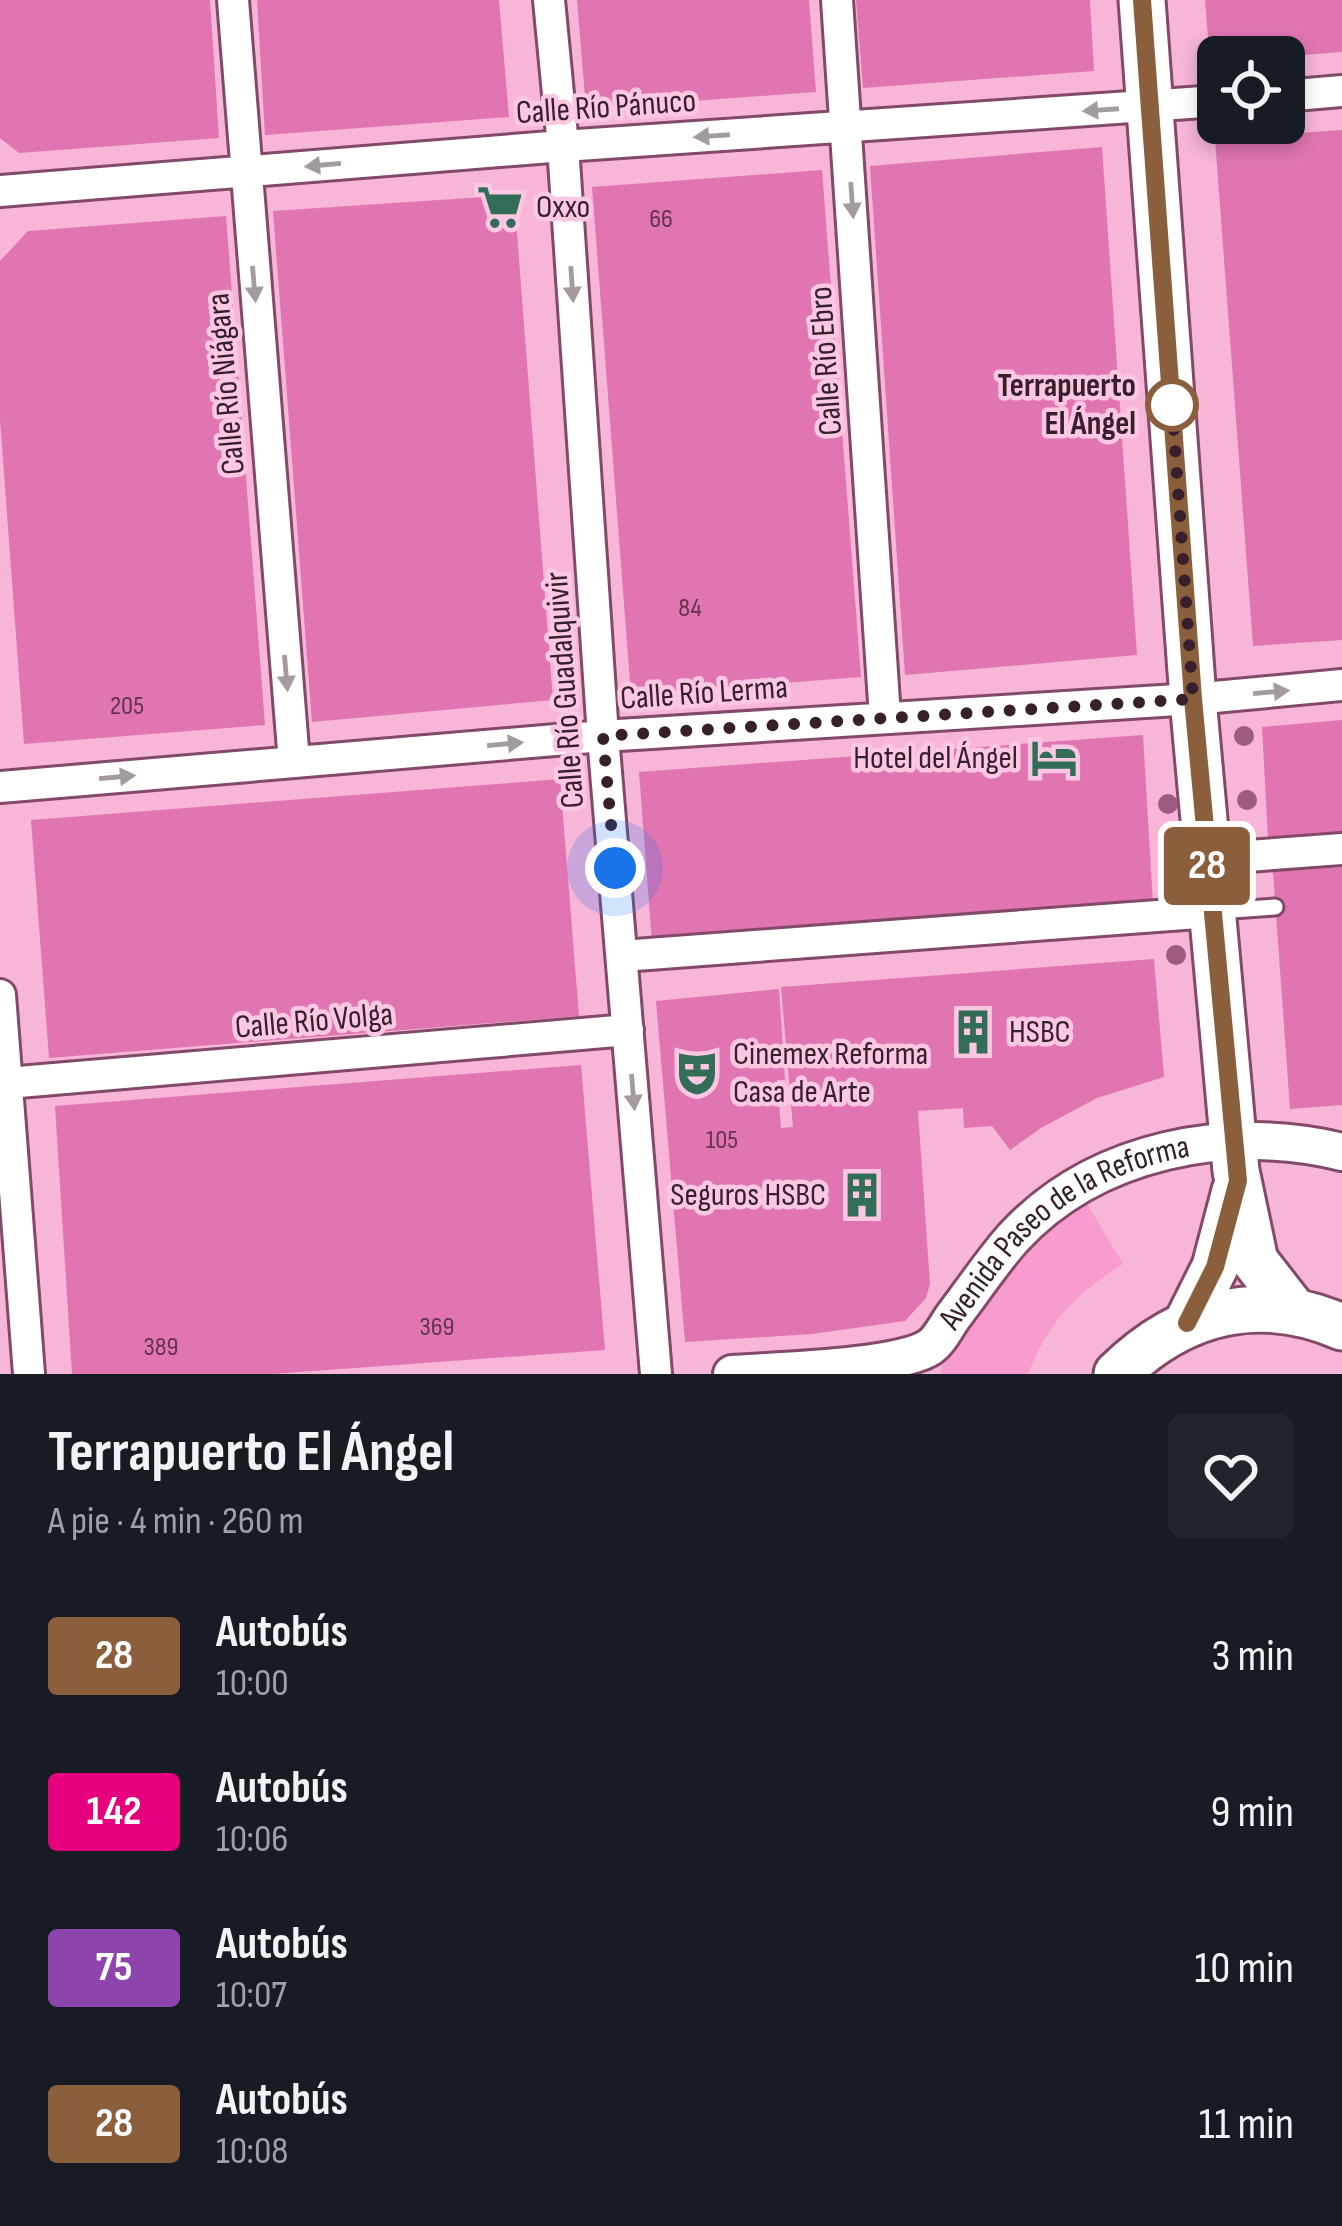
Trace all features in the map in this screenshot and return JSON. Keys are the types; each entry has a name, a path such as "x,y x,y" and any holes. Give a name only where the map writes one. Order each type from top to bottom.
{"main road":[{"path":"1142,0 1210,912 1235,1161 1256,1262 1294,1311"},
{"path":"1187,1323 1215,1267 1235,1161"},
{"path":"1117,1374 1158,1338 1214,1314 1294,1311 1342,1327"}],"street":[{"name":"Calle Río Niágara","path":"233,0 294,763"},
{"name":"Calle Río Guadalquivir","path":"549,0 656,1374"},
{"name":"Calle Río Ebro","path":"837,0 885,717"},
{"path":"1305,94 1342,91"},
{"name":"Calle Río Pánuco","path":"0,191 562,146 1197,103"},
{"name":"Calle Río Lerma","path":"0,787 603,736 1193,699 1342,685"},
{"path":"1207,859 1342,849"},
{"path":"622,956 1210,912"},
{"path":"0,995 29,1374"},
{"name":"Calle Río Volga","path":"7,1083 628,1030"},
{"name":"Avenida Paseo de la Reforma","path":"732,1374 878,1362 931,1347 1013,1238 1053,1202 1121,1163 1188,1147 1235,1161 1286,1142 1342,1152"}],"lane":[{"path":"1210,912 1275,907"}],"shaded area":[{"path":"1087,1204 1123,1264 1065,1310 1028,1374 941,1374 943,1350 1014,1259 1052,1224"}],"building":[{"path":"0,0 210,0 219,138 19,153 0,138"},
{"path":"257,0 499,0 509,117 265,135"},
{"path":"577,0 809,0 816,92 586,109"},
{"path":"856,0 1090,0 1094,71 863,88"},
{"path":"1205,0 1342,0 1342,52 1305,55 1305,36 1208,36"},
{"path":"1342,130 1342,640 1253,646 1215,144 1305,144 1305,133"},
{"path":"1102,147 1137,655 905,675 870,166"},
{"path":"822,170 861,677 631,695 592,187"},
{"path":"514,195 553,700 312,722 273,211"},
{"path":"226,216 265,725 24,744 0,419 0,261 28,231"},
{"path":"1342,720 1342,832 1268,839 1262,727"},
{"path":"1143,735 1153,904 652,942 639,772"},
{"path":"560,779 579,1016 49,1058 31,820"},
{"path":"1342,867 1342,1105 1290,1109 1273,872"},
{"path":"1154,959 1164,1077 1097,1098 1010,1150 992,1126 964,1128 963,1108 918,1111 930,1284 926,1298 905,1321 812,1334 685,1342 656,1001 779,989 785,1080 777,1080 781,1128 793,1127 781,987"},
{"path":"581,1065 605,1350 272,1374 72,1374 55,1106"}],"bus line":[{"name":"28","path":"1142,0 1210,912 1238,1181 1215,1267 1187,1323"}],"place":[{"name":"Oxxo","path":"500,207"},
{"name":"Terrapuerto El Ángel","path":"1172,405"},
{"name":"Hotel del Ángel","path":"1054,758"},
{"name":"HSBC","path":"973,1032"},
{"name":"Cinemex Reforma Casa de Arte","path":"697,1073"},
{"name":"Seguros HSBC","path":"862,1195"}],"route":[{"path":"615,868 603,736 1193,699 1172,405"}]}
